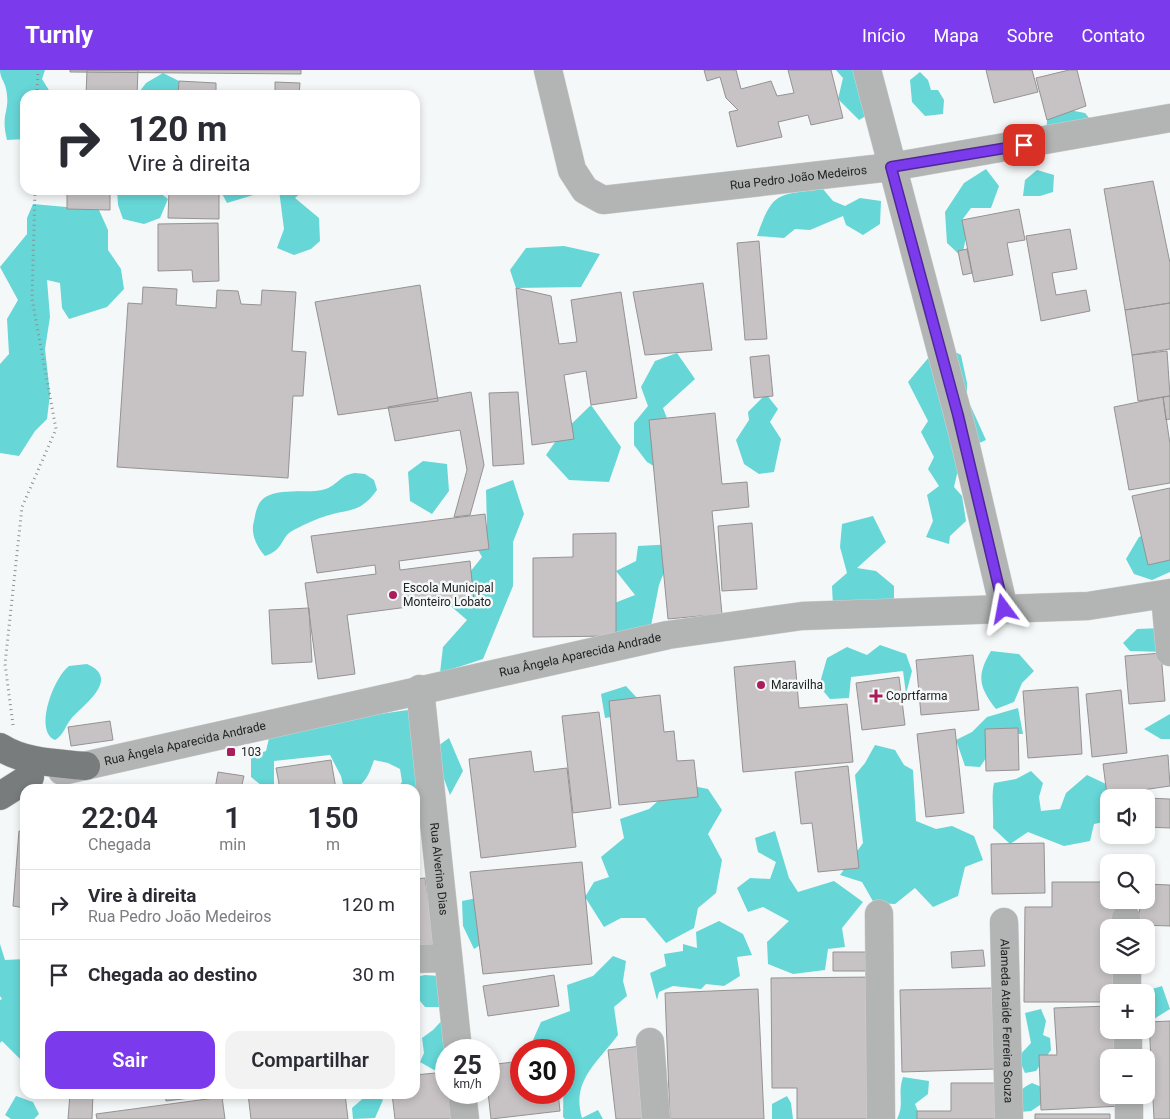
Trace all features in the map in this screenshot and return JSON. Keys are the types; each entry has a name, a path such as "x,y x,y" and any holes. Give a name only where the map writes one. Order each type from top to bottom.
{"main road":[{"path":"5,750 44,762 86,766"},
{"path":"0,796 30,777"}],"street":[{"name":"Rua Pedro João Medeiros","path":"548,70 572,170 585,190 602,200 891,167 1170,118"},
{"path":"867,70 891,167 958,415 1004,609"},
{"path":"1167,594 1170,652"},
{"name":"Rua Ângela Aparecida Andrade","path":"0,784 668,635 802,616 1088,606 1167,594"},
{"name":"Rua Alverina Dias","path":"420,689 457,1039"},
{"path":"879,914 881,1119"},
{"name":"Alameda Ataíde Ferreira Souza","path":"1004,922 1009,1119"},
{"path":"420,959 447,958"},
{"path":"650,1042 656,1119"},
{"path":"464,1104 466,1119"},
{"path":"1129,1104 1129,1119"}],"path":[{"path":"37,90 38,70"},
{"path":"5,750 14,731 5,664 22,507 56,429 32,299 35,195"}],"shaded area":[{"path":"0,70 45,70 42,79 49,90 20,90 20,139 7,140 5,118 7,97"},
{"path":"836,70 864,70 883,106 859,120 838,99 843,78"},
{"path":"920,72 928,80 931,90 938,90 944,100 943,114 925,116 912,102 910,80"},
{"path":"163,73 179,81 178,90 141,90 146,83"},
{"path":"1069,110 1085,113 1094,124 1046,134 1047,120"},
{"path":"986,169 999,186 991,208 971,208 962,220 966,237 962,257 947,243 945,212 964,183"},
{"path":"1037,170 1054,175 1053,192 1040,196 1023,196 1025,180"},
{"path":"823,189 833,201 845,206 860,198 881,201 880,224 863,235 846,225 843,216 810,230 795,229 784,238 757,236 773,202 787,194"},
{"path":"117,195 163,195 168,199 160,218 144,224 123,219 118,205"},
{"path":"223,195 253,195 227,203"},
{"path":"280,195 298,195 295,198 319,218 320,241 311,249 294,255 277,248 284,229"},
{"path":"33,204 99,210 108,230 108,250 121,269 124,289 107,307 69,319 62,308 60,283 47,280 50,317 45,349 50,394 47,419 35,431 19,456 0,453 0,364 9,354 7,319 18,300 0,267 27,234 27,218"},
{"path":"564,246 600,254 581,287 516,288 510,270 526,248"},
{"path":"940,344 961,355 967,383 967,398 986,440 966,449 970,469 957,474 954,487 962,496 966,521 950,536 949,544 926,537 933,521 927,495 939,486 928,469 934,457 921,432 928,421 908,382"},
{"path":"677,353 695,379 663,408 673,434 662,471 647,462 634,445 634,423 648,406 641,387 655,361"},
{"path":"766,394 778,409 770,422 781,439 774,472 759,474 744,464 736,440 749,420 748,412"},
{"path":"591,405 621,447 609,482 569,480 546,455 560,435"},
{"path":"423,461 447,464 449,491 432,514 410,501 408,472"},
{"path":"355,473 365,474 374,480 377,490 371,498 359,507 320,518 292,531 276,550 265,556 259,549 253,526 258,506 262,499 278,493 322,490 345,476"},
{"path":"513,480 524,514 513,542 513,586 483,659 440,673 443,647 467,620 446,602 482,557 468,532 487,526 486,490"},
{"path":"873,516 886,542 857,568 876,571 894,586 894,604 833,606 832,586 847,573 840,547 842,524"},
{"path":"1163,528 1170,531 1170,572 1152,580 1134,574 1126,559 1139,537"},
{"path":"675,544 659,585 651,626 616,636 612,604 635,595 616,571 636,561 638,546"},
{"path":"1162,628 1165,652 1130,651 1123,643 1137,629"},
{"path":"880,645 906,654 912,671 906,694 903,671 851,677 849,698 830,699 819,686 827,658 847,647 867,655"},
{"path":"991,651 1019,654 1034,671 1022,683 1014,702 996,709 983,688 982,681 983,668"},
{"path":"87,664 97,670 101,677 100,685 90,700 71,719 55,740 49,735 46,726 48,704 52,692 57,681 69,666"},
{"path":"626,686 637,698 624,715 605,718 601,694"},
{"path":"1018,708 1023,734 1002,734 980,767 965,766 956,740 972,732 987,717"},
{"path":"415,709 428,796 420,799 420,784 401,784 402,782 400,769 388,763 374,760 370,772 361,784 343,784 341,776 330,755 274,761 274,784 260,784 251,777 251,757 266,751 269,738 337,720"},
{"path":"1170,714 1170,739 1161,739 1144,729"},
{"path":"449,738 463,771 450,795 441,771 438,746"},
{"path":"875,745 895,750 904,765 913,770 916,821 936,829 952,826 974,836 983,860 965,867 958,896 933,907 915,888 895,904 874,903 862,882 840,875 863,843 855,775 865,763"},
{"path":"1031,771 1043,783 1039,797 1041,811 1060,809 1066,793 1087,775 1106,784 1111,789 1100,789 1100,823 1094,824 1090,841 1064,846 1028,832 1010,844 993,828 994,783 1016,779"},
{"path":"678,783 708,789 722,810 708,834 722,860 716,893 698,908 694,928 666,943 645,918 621,918 604,927 585,897 594,882 609,877 601,857 624,838 620,819 649,809"},
{"path":"775,831 789,878 798,892 834,881 863,902 842,928 845,947 828,949 825,970 793,974 768,964 767,942 789,921 763,907 748,912 737,888 750,878 770,879 776,862 758,852 755,838"},
{"path":"482,897 490,939 474,949 463,926 462,901"},
{"path":"719,921 743,934 752,955 737,957 740,976 724,986 706,984 701,989 673,986 659,992 657,1000 650,973 666,966 664,954 683,951 683,944 697,948 696,932"},
{"path":"0,944 5,960 20,959 20,1059 2,1041 0,1043 0,1000 2,999 0,996"},
{"path":"613,956 626,961 623,981 627,996 614,1007 618,1035 588,1073 580,1093 582,1118 598,1110 603,1119 565,1119 563,1117 563,1104 575,1104 575,1039 533,1039 541,1022 570,1011 567,985 593,976"},
{"path":"420,976 454,977 445,1007 425,1007 420,1001"},
{"path":"1162,986 1170,1009 1155,1018 1155,988"},
{"path":"1041,1009 1046,1021 1043,1035 1050,1038 1051,1050 1036,1071 1025,1073 1018,1057 1031,1043 1025,1013"},
{"path":"446,1016 446,1039 435,1039 434,1070 420,1062 424,1053 422,1038 433,1030"},
{"path":"903,1077 929,1081 928,1094 915,1104 921,1119 897,1119"},
{"path":"1032,1083 1044,1088 1046,1101 1031,1111 1020,1112 1021,1091"},
{"path":"16,1096 33,1102 39,1114 34,1119 11,1119 5,1115"},
{"path":"787,1096 791,1103 793,1119 772,1119 772,1104"},
{"path":"362,1099 383,1100 375,1118 353,1119 352,1108"}],"building":[{"path":"70,70 301,70 301,74 70,72"},
{"path":"87,70 138,70 137,90 86,90"},
{"path":"704,70 736,70 741,89 771,81 777,96 794,93 788,70 831,70 843,118 811,125 808,115 778,122 782,137 737,147 729,112 738,110 726,98 720,77 707,81"},
{"path":"986,70 1032,70 1038,92 994,103"},
{"path":"1069,70 1077,70 1086,106 1047,120 1036,78"},
{"path":"179,81 216,83 216,90 178,90"},
{"path":"275,82 300,83 299,90 275,90"},
{"path":"1153,181 1170,263 1170,303 1125,310 1104,189"},
{"path":"67,195 110,195 110,210 67,209"},
{"path":"169,195 219,195 219,219 168,218"},
{"path":"1019,209 1025,240 1007,243 1013,275 974,282 962,220"},
{"path":"218,223 219,281 193,282 192,270 158,271 158,224"},
{"path":"1070,229 1077,269 1052,273 1056,295 1086,290 1090,311 1041,321 1026,236"},
{"path":"759,241 767,339 745,340 737,243"},
{"path":"967,249 972,273 963,275 958,251"},
{"path":"703,283 712,350 645,355 633,292"},
{"path":"420,285 438,401 338,415 315,302"},
{"path":"143,287 177,289 176,305 216,308 217,290 238,291 241,304 261,305 262,290 296,292 292,351 306,352 303,396 293,396 288,478 117,467 128,303 142,304"},
{"path":"516,288 551,296 559,344 577,342 571,300 621,292 637,398 591,405 586,371 564,375 574,439 532,445"},
{"path":"1170,303 1170,349 1132,355 1125,310"},
{"path":"1167,351 1170,396 1138,401 1132,355"},
{"path":"769,355 773,396 754,398 750,357"},
{"path":"471,392 484,465 470,515 454,517 467,470 460,430 395,441 388,407"},
{"path":"518,392 524,464 493,466 489,393"},
{"path":"1170,396 1170,419 1166,420 1163,397"},
{"path":"1163,397 1170,444 1170,483 1129,490 1114,407"},
{"path":"715,413 722,484 747,482 749,507 712,511 722,614 668,619 649,420"},
{"path":"1170,488 1170,560 1148,565 1132,496"},
{"path":"485,514 489,549 399,561 400,570 470,561 474,601 446,602 347,615 355,674 318,679 305,583 376,574 375,565 317,573 311,536"},
{"path":"752,523 757,589 722,591 718,526"},
{"path":"616,533 616,636 533,637 533,558 573,557 573,534"},
{"path":"309,608 312,662 272,664 269,610"},
{"path":"1161,653 1165,701 1129,704 1125,656"},
{"path":"973,655 979,710 921,715 916,660"},
{"path":"795,661 799,708 847,704 853,762 743,772 734,667"},
{"path":"899,677 905,725 862,730 856,683"},
{"path":"1078,687 1082,754 1028,758 1023,691"},
{"path":"1121,690 1127,753 1092,757 1086,694"},
{"path":"660,695 664,732 674,731 677,761 694,760 698,797 619,805 609,701"},
{"path":"599,712 611,808 573,813 562,716"},
{"path":"110,721 113,740 71,746 68,727"},
{"path":"1018,728 1019,770 986,771 985,729"},
{"path":"955,729 964,813 926,817 917,734"},
{"path":"531,751 534,772 567,768 576,847 481,858 469,759"},
{"path":"1168,755 1170,786 1149,789 1106,789 1103,764"},
{"path":"331,760 335,784 279,784 276,768"},
{"path":"848,766 859,868 818,872 812,823 801,824 795,772"},
{"path":"218,772 244,776 242,784 216,784"},
{"path":"1155,798 1170,799 1170,828 1155,827"},
{"path":"19,831 20,831 20,907 13,906"},
{"path":"1044,843 1045,893 992,894 991,844"},
{"path":"582,862 592,964 483,974 470,872"},
{"path":"420,878 425,878 435,944 420,946"},
{"path":"1052,882 1100,882 1100,909 1121,909 1121,919 1100,919 1100,974 1121,974 1121,984 1100,984 1100,1002 1024,1002 1025,907 1052,907"},
{"path":"1155,884 1170,885 1170,926 1155,926 1155,919 1139,919 1140,909 1155,909"},
{"path":"983,950 985,966 952,968 951,952"},
{"path":"833,952 872,952 872,971 833,971"},
{"path":"554,975 559,1006 488,1016 483,986"},
{"path":"876,977 877,1119 797,1119 797,1088 772,1088 771,978"},
{"path":"993,988 995,1069 902,1072 900,990"},
{"path":"758,989 764,1119 670,1119 665,993"},
{"path":"1100,1006 1100,1039 1119,1039 1120,1049 1100,1049 1100,1104 1122,1104 1122,1106 1041,1110 1039,1055 1057,1055 1054,1008"},
{"path":"1170,1021 1170,1119 1154,1119 1155,1049 1150,1049 1150,1039 1155,1039 1155,1022"},
{"path":"641,1046 649,1119 616,1119 608,1050"},
{"path":"510,1062 510,1104 559,1104 560,1111 491,1119 489,1104 500,1104 500,1064"},
{"path":"435,1073 435,1104 455,1104 457,1119 395,1119 393,1099 420,1099 420,1075"},
{"path":"951,1083 997,1083 997,1119 917,1119 917,1111 951,1111"},
{"path":"70,1099 93,1099 92,1119 68,1119"},
{"path":"166,1099 182,1099 166,1101"},
{"path":"207,1099 222,1099 225,1119 97,1119 96,1114"},
{"path":"249,1099 346,1099 348,1119 251,1119"},
{"path":"1035,1114 1110,1114 1110,1119 1035,1119"}],"place":[{"name":"Escola Municipal Monteiro Lobato","path":"393,595"},
{"name":"Maravilha","path":"761,685"},
{"name":"Coprtfarma","path":"876,696"},
{"name":"103","path":"231,752"}],"route":[{"path":"1004,609 934,321 891,167 1024,145"}]}
